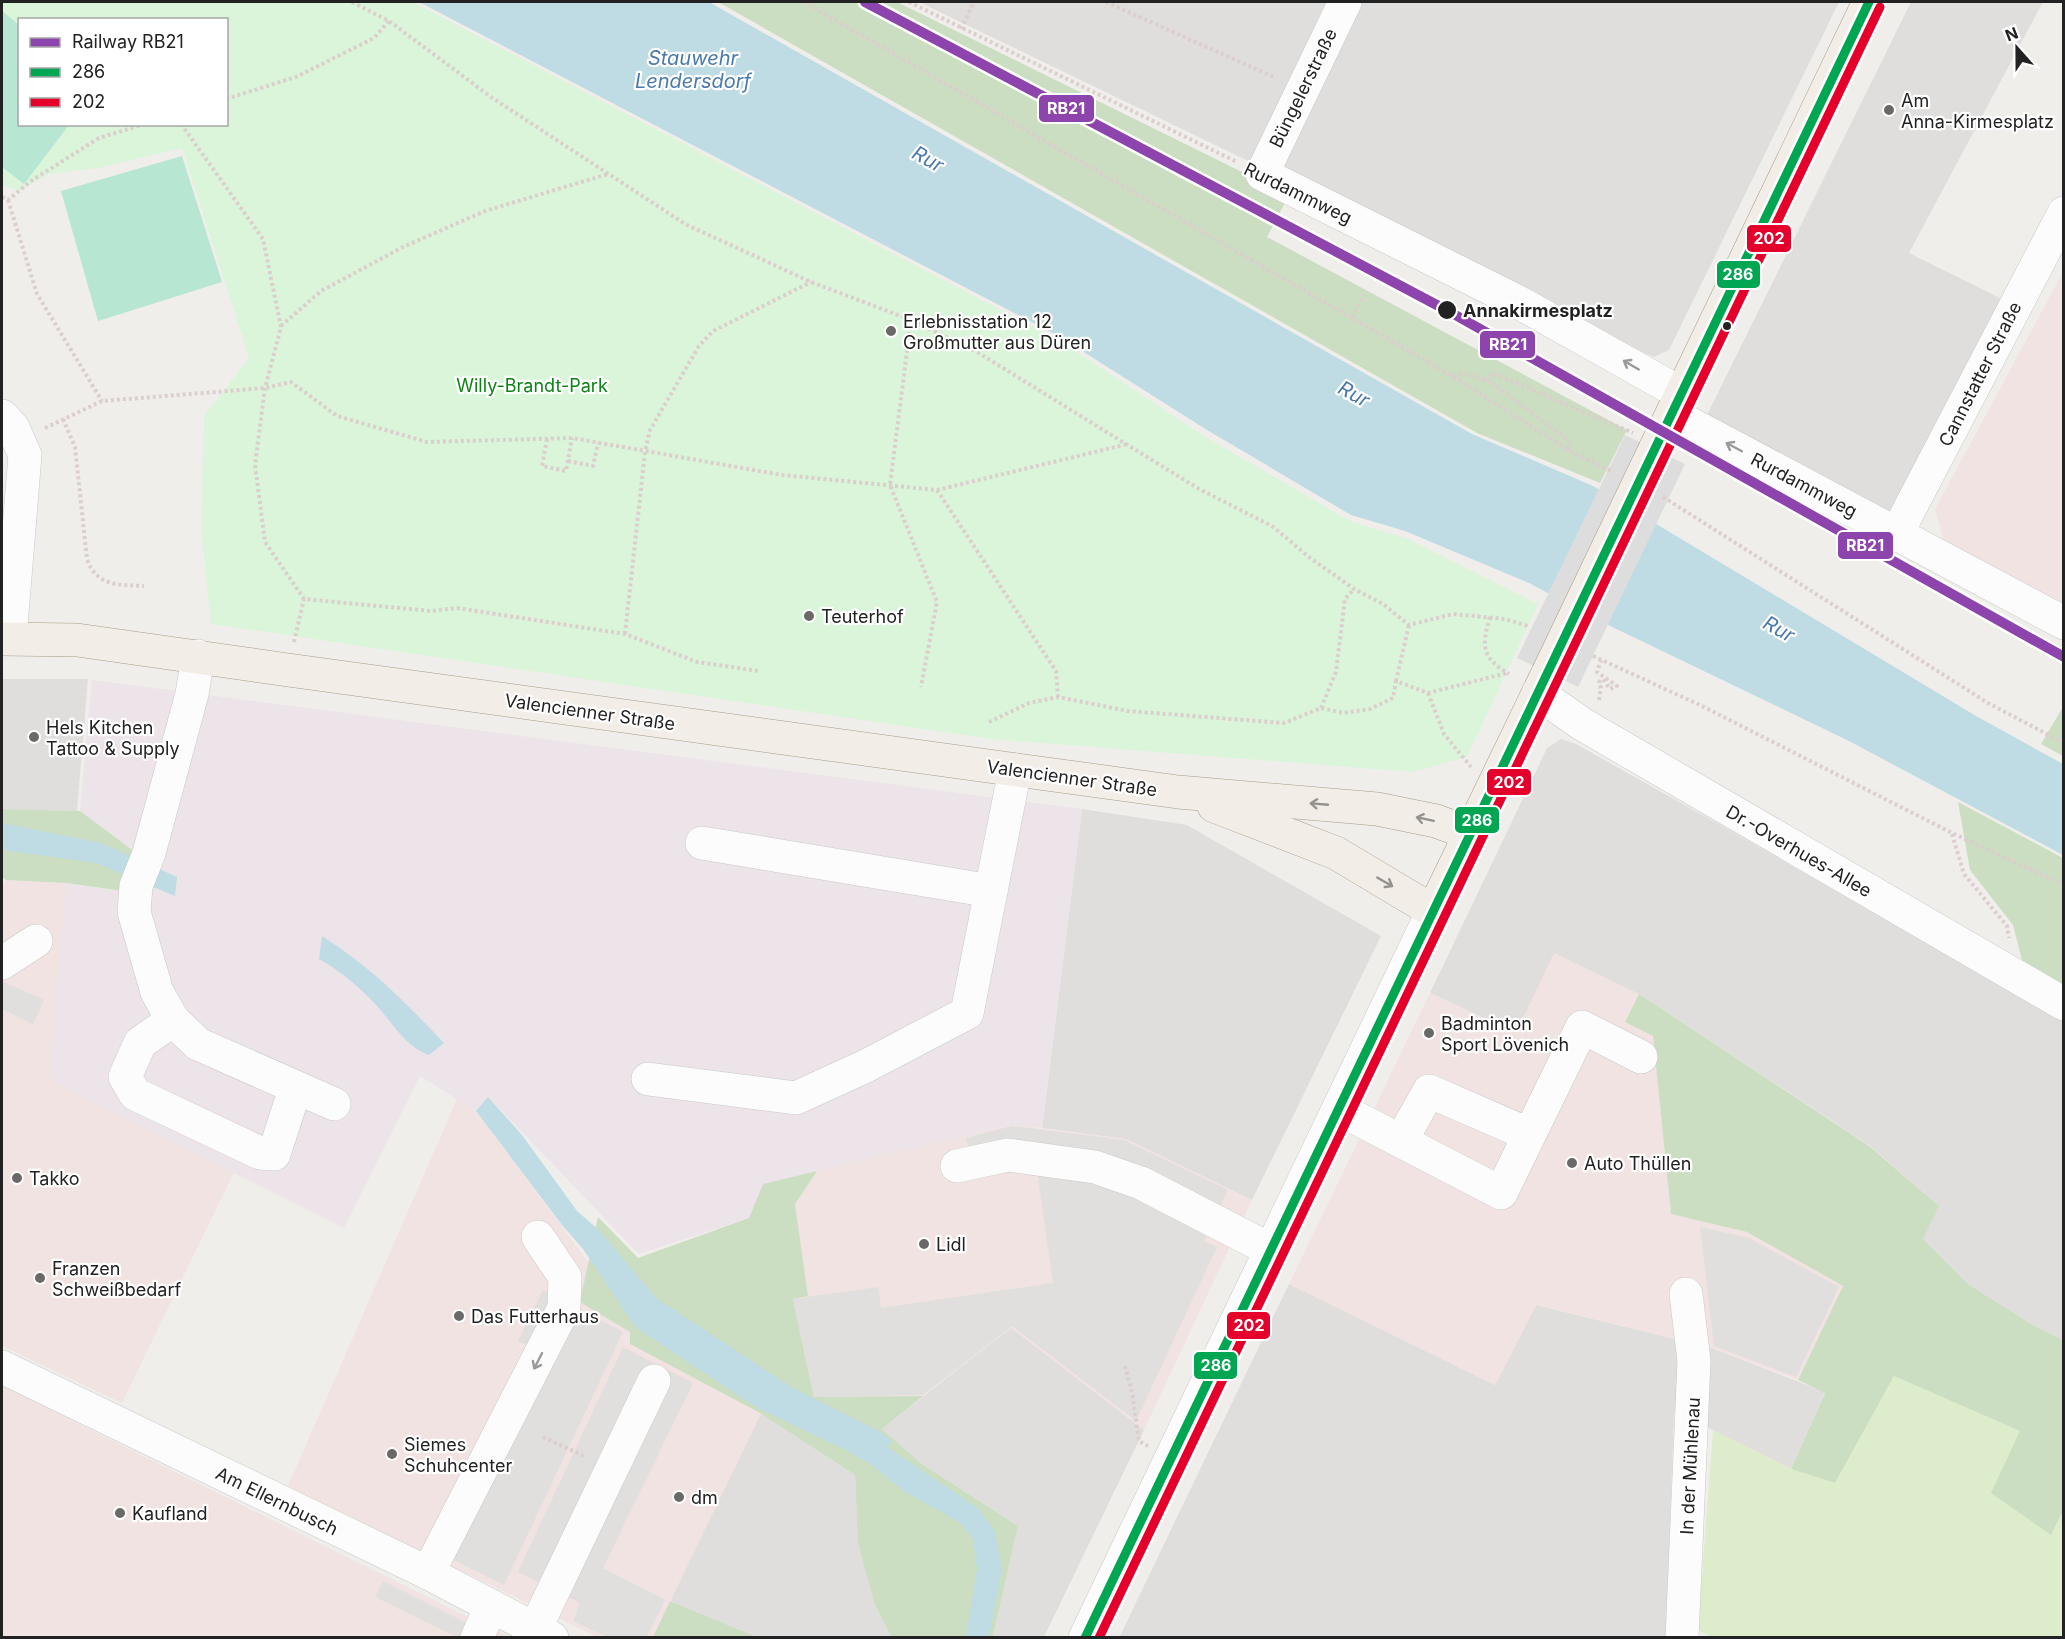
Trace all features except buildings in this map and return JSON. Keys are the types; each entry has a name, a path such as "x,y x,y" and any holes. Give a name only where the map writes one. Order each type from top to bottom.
{"main road":[{"path":"1433,911 1869,2"},
{"name":"Valencienner Straße","path":"6,638 77,639 1178,792 1377,809 1436,821 1471,834"},
{"name":"Valencienner Straße","path":"1178,792 1336,853 1433,911"},
{"path":"1336,853 1348,821 1377,809"}],"street":[{"name":"Büngelerstraße","path":"1262,174 1345,2"},
{"name":"Rurdammweg","path":"1262,174 1520,303 1677,404 1896,535 2064,623"},
{"name":"Cannstatter Straße","path":"1896,535 2064,213"},
{"path":"6,638 24,484 25,455 11,429"},
{"path":"198,656 192,694 149,853 136,886 134,912 157,992 173,1020 198,1044 295,1089 334,1104"},
{"name":"Dr.-Overhues-Allee","path":"1543,683 1582,724 2064,1004"},
{"path":"648,1079 796,1098 866,1066 967,1013 1015,770"},
{"path":"702,843 991,891"},
{"path":"1085,1638 1433,911"},
{"path":"2,963 36,941"},
{"path":"173,1020 140,1043 125,1077 135,1094 260,1153 274,1154 295,1089"},
{"path":"1339,1109 1501,1193 1582,1027 1641,1057"},
{"path":"1401,1141 1429,1091 1528,1134"},
{"path":"957,1166 1008,1155 1095,1167 1141,1183 1271,1250"},
{"path":"428,1574 564,1308 565,1277 538,1237"},
{"name":"In der Mühlenau","path":"1682,1638 1694,1360 1686,1294"},
{"name":"Am Ellernbusch","path":"2,1367 428,1574 517,1625"},
{"path":"477,1638 517,1625 654,1381"}],"path":[{"path":"352,2 389,21 491,97 685,224 811,282 911,320 977,352 1199,489 1272,526 1354,589 1383,604 1409,625"},
{"path":"804,2 1352,317 1454,377 1568,450 1603,467"},
{"name":"Rurdammweg","path":"909,2 1262,174"},
{"path":"961,29 974,2"},
{"path":"1106,2 1302,90"},
{"path":"228,98 296,77 374,38 389,21"},
{"path":"8,200 30,181 99,138 138,126"},
{"path":"183,126 262,239 280,327 265,388 255,465 265,542 304,599 288,670"},
{"path":"280,327 321,291 403,246 485,211 608,174"},
{"path":"2,197 8,200 37,294 102,401"},
{"path":"625,634 645,452 650,430 699,346 713,330 811,282"},
{"path":"1352,317 1364,294"},
{"path":"911,320 890,485 937,602 921,687"},
{"path":"1454,377 1461,372 1488,380 1569,441 1568,450"},
{"path":"1488,380 1493,374 1657,446"},
{"path":"11,429 63,419 102,401 265,388 291,381 338,416 427,442 572,438 782,475 937,490 1128,444"},
{"path":"63,419 75,447 87,559 90,568 103,582 115,585 144,586"},
{"path":"547,439 542,466 566,471 572,438"},
{"path":"568,461 593,466 598,443"},
{"path":"937,490 1056,671 1058,698"},
{"path":"1681,507 1988,703 2064,742"},
{"path":"1321,708 1336,672 1345,599 1354,589"},
{"path":"304,599 431,611 457,608 625,634 697,662 759,671"},
{"path":"1409,625 1453,614 1490,617 1528,626"},
{"path":"1396,681 1428,693 1507,673 1492,664 1486,649 1486,631 1490,617"},
{"path":"989,722 1029,704 1058,698 1128,711 1284,723 1321,708 1343,713 1370,709 1393,698 1409,625"},
{"path":"1593,656 1702,706 1952,834 2064,885"},
{"path":"1599,702 1601,688 1599,682 1603,679 1610,689 1617,686 1597,672 1601,660"},
{"path":"1428,693 1444,734 1467,765 1494,780"},
{"path":"1952,834 1964,874 2007,926 2016,976"},
{"path":"1125,1366 1132,1392 1139,1441 1170,1459"},
{"path":"543,1437 577,1453"}],"shaded area":[{"path":"919,2 1839,2 1669,350 1654,357 1524,300 1271,172"},
{"path":"1911,2 2043,2 1909,253 2004,300 1892,512 1882,518 1709,423 1708,413"},
{"path":"2063,272 2063,608 1946,549 1935,509"},
{"path":"2,679 88,679 77,811 2,809"},
{"path":"92,680 1082,809 1042,1128 1011,1125 763,1184 749,1218 639,1254 488,1097 476,1111 420,1076 344,1228 90,1101 50,1077 66,883 124,891 135,852 80,811"},
{"path":"1561,739 1576,744 1722,826 2063,1021 2063,1340 2031,1324 1968,1284 1922,1238 1939,1206 1869,1145 1639,994 1516,1033 1430,993 1547,748"},
{"path":"1082,809 1187,825 1381,936 1252,1200 1126,1139 1042,1128"},
{"path":"6,880 66,883 50,1077 90,1101 234,1172 122,1403 2,1346 2,890"},
{"path":"1554,953 1639,994 1625,1022 1653,1035 1671,1214 1747,1232 1843,1286 1798,1380 1712,1348 1536,1305 1495,1385 1289,1284 1430,993 1516,1033"},
{"path":"2,981 44,1000 33,1024 2,1009"},
{"path":"457,1099 476,1111 589,1263 581,1302 631,1332 630,1344 761,1413 653,1637 597,1637 288,1486"},
{"path":"1011,1125 1126,1139 1252,1200 1144,1430 1011,1328 923,1396 814,1397 793,1298 808,1296 795,1204 817,1171"},
{"path":"1012,1126 1124,1140 1228,1190 1204,1241 1217,1247 1136,1421 1012,1326 923,1395 814,1397 793,1299 878,1287 881,1308 1053,1283 1037,1170 976,1177 966,1138"},
{"path":"1700,1227 1749,1238 1839,1287 1796,1377 1714,1346"},
{"path":"1289,1284 1495,1385 1536,1305 1712,1348 1825,1392 1791,1469 1674,1411 1666,1637 1119,1638"},
{"path":"543,1290 623,1332 504,1585 427,1547 528,1346 518,1341"},
{"path":"1011,1327 1144,1430 1044,1637 993,1637 1018,1526 922,1464 882,1429"},
{"path":"623,1347 693,1383 603,1568 665,1600 647,1637 607,1637 573,1621 580,1603 518,1572"},
{"name":"Kaufland","path":"2,1386 466,1616 510,1637 2,1637"},
{"path":"761,1413 855,1475 858,1544 874,1603 891,1637 757,1637 670,1601"},
{"path":"383,1581 475,1627 470,1637 456,1637 375,1597"}],"green space":[{"name":"Willy-Brandt-Park","path":"2,2 413,2 1060,341 1204,436 1352,522 1406,538 1538,604 1467,757 1413,772 991,739 211,624 201,531 204,416 249,358 182,148 99,168 49,174 19,191 2,185"},
{"path":"718,2 897,2 1289,195 1267,237 1627,430 1600,483 1477,433"},
{"path":"2,11 18,24 18,126 68,126 24,184 2,167"},
{"path":"182,156 222,282 98,321 61,191"},
{"path":"2063,707 2063,756 2041,744"},
{"path":"1958,802 2063,858 2063,984 2022,960 2013,925 1970,870"},
{"path":"2,809 80,811 135,852 124,891 66,883 6,880 2,877"},
{"path":"1639,994 1868,1145 1939,1206 1923,1239 1968,1284 2031,1324 2063,1340 2063,1511 2051,1535 1991,1493 2020,1431 1894,1376 1835,1483 1791,1469 1825,1393 1798,1380 1843,1286 1747,1232 1671,1214 1653,1036 1625,1022"},
{"path":"817,1171 795,1204 808,1296 793,1299 814,1397 923,1396 882,1429 922,1464 1018,1526 993,1637 891,1637 874,1603 858,1544 855,1475 760,1413 630,1344 630,1332 580,1302 598,1217 638,1258 749,1218 763,1184"},
{"path":"1894,1376 2020,1431 2051,1535 2063,1511 2063,1637 1714,1638 1698,1630 1713,1430 1791,1469 1835,1483"},
{"path":"670,1601 757,1637 653,1637"}],"water":[{"name":"Stauwehr Lendersdorf","path":"419,2 709,2 1472,434 1593,486 1976,716 2063,764 2063,855 1849,741 1602,622 1529,583 1405,531 1351,515 1207,430 1060,337"},
{"path":"2,823 101,843 177,877 175,896 96,863 2,850"},
{"path":"322,936 387,986 444,1043 429,1055 413,1047 365,993 343,974 319,959"},
{"path":"488,1097 522,1135 577,1211 600,1231 656,1298 793,1388 879,1431 892,1441 887,1447 979,1509 995,1532 1002,1569 989,1637 966,1637 977,1569 973,1539 959,1522 905,1492 874,1467 844,1449 757,1408 635,1327 583,1249 562,1225 476,1111"}],"pier":[{"path":"1625,435 1685,464 1578,687 1517,658"}],"rail line":[{"name":"RB21","path":"865,2 1450,312 2064,657"}],"transit line":[{"name":"286","path":"1085,1638 1869,2"},
{"name":"202","path":"1099,1638 1880,7"}],"place":[{"name":"Am Anna-Kirmesplatz","path":"1889,110"},
{"name":"Annakirmesplatz","path":"1447,310"},
{"name":"Erlebnisstation 12 Großmutter aus Düren","path":"891,331"},
{"name":"Teuterhof","path":"809,616"},
{"name":"Hels Kitchen Tattoo & Supply","path":"34,737"},
{"name":"Badminton Sport Lövenich","path":"1429,1033"},
{"name":"Auto Thüllen","path":"1572,1163"},
{"name":"Takko","path":"17,1178"},
{"name":"Lidl","path":"924,1244"},
{"name":"Franzen Schweißbedarf","path":"40,1278"},
{"name":"Das Futterhaus","path":"459,1316"},
{"name":"Siemes Schuhcenter","path":"392,1454"},
{"name":"dm","path":"679,1497"},
{"name":"Kaufland","path":"120,1513"}],"water label":[{"name":"Rur","path":"928,159"},
{"name":"Rur","path":"1354,394"},
{"name":"Rur","path":"1779,629"}]}
